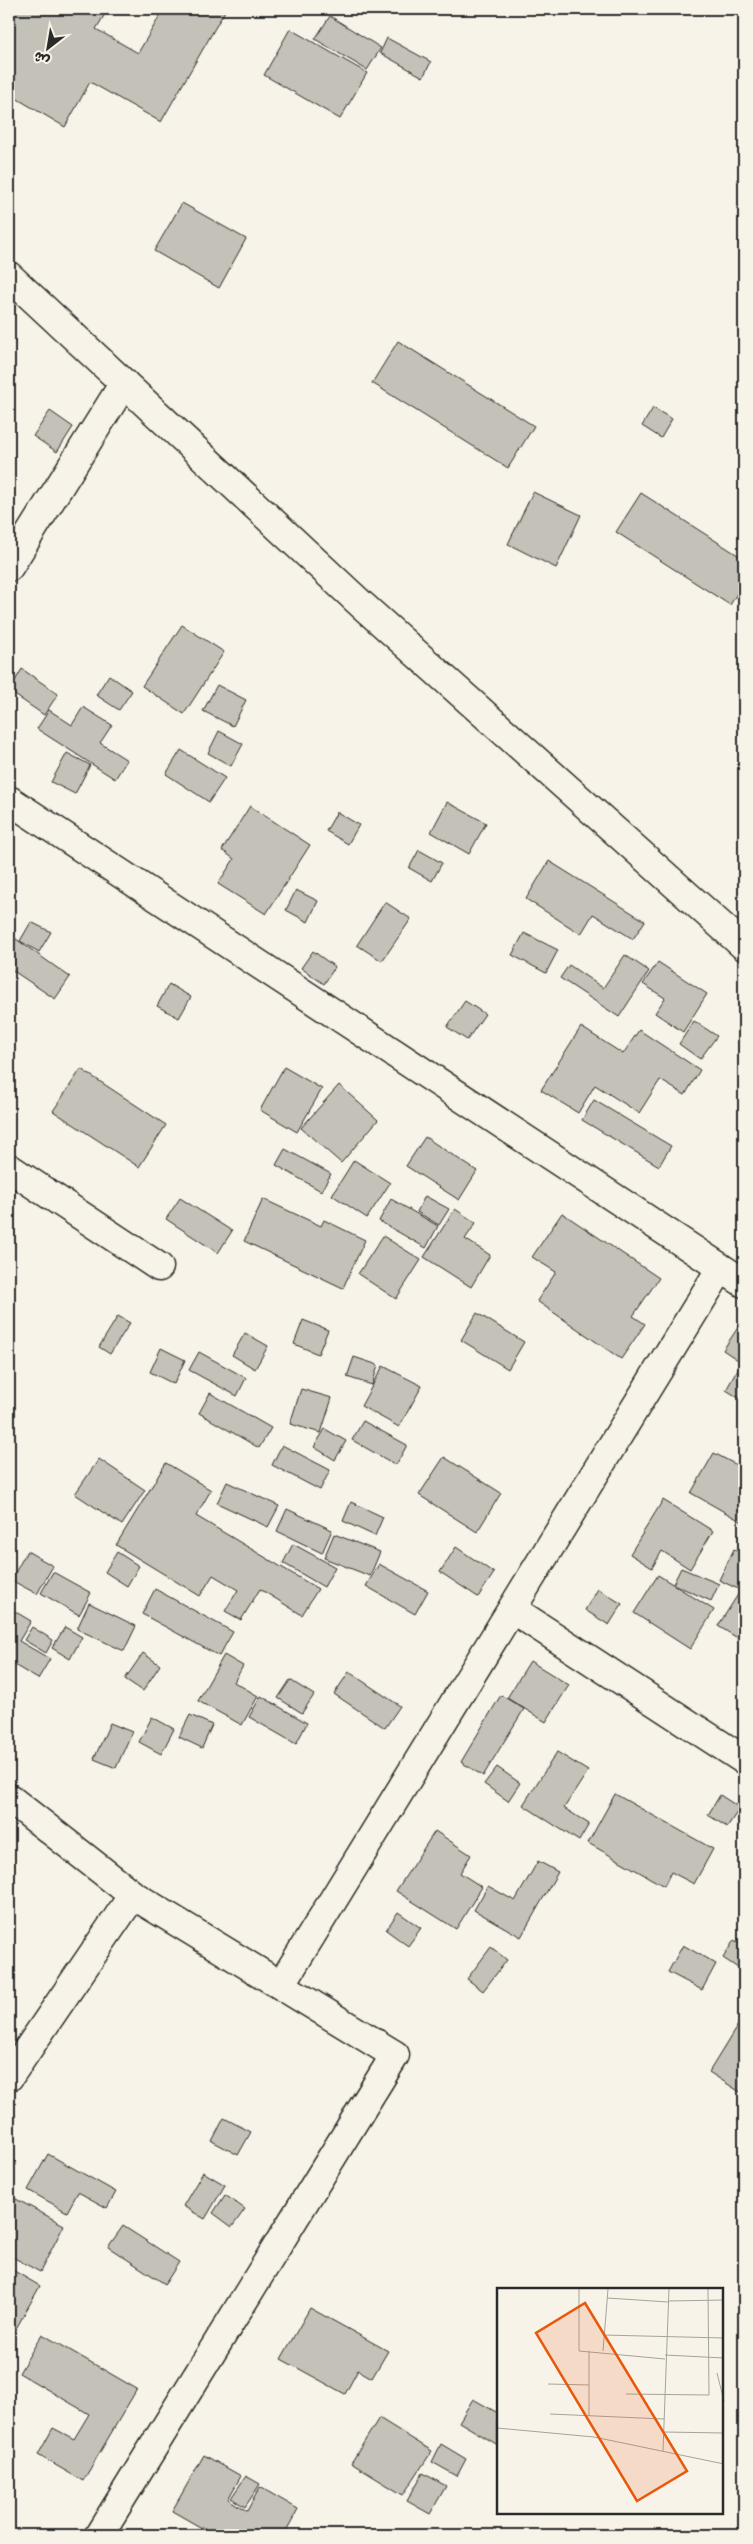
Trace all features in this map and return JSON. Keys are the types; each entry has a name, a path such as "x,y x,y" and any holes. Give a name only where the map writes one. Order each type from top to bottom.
{"street":[{"path":"9,276 362,605 744,946"},
{"path":"9,567 124,383"},
{"path":"9,800 744,1283"},
{"path":"9,1168 159,1267"},
{"path":"281,1986 721,1268"},
{"path":"512,1609 744,1760"},
{"path":"9,1798 133,1895 395,2055 99,2535"},
{"path":"12,2066 133,1895"}],"building":[{"path":"9,9 108,9 96,29 138,53 164,9 226,9 161,122 90,82 65,127 9,94"},
{"path":"330,16 381,48 367,70 315,39"},
{"path":"290,29 367,73 340,119 264,75"},
{"path":"387,38 431,62 423,77 380,53"},
{"path":"182,203 246,239 219,288 154,251"},
{"path":"398,341 534,426 508,468 372,383"},
{"path":"653,408 672,419 661,438 642,426"},
{"path":"50,411 73,427 57,452 33,436"},
{"path":"533,492 581,515 556,568 508,544"},
{"path":"641,493 744,559 744,582 730,605 616,532"},
{"path":"182,625 224,652 184,714 142,686"},
{"path":"22,669 58,694 44,715 9,691"},
{"path":"109,675 132,691 119,710 96,695"},
{"path":"217,685 246,700 233,726 203,711"},
{"path":"83,707 112,725 100,743 127,760 115,779 37,729 49,710 72,725"},
{"path":"219,731 243,744 231,766 208,753"},
{"path":"181,750 225,778 209,802 166,774"},
{"path":"67,753 90,765 75,794 51,782"},
{"path":"447,802 486,823 469,854 431,832"},
{"path":"250,806 310,845 266,914 218,884 234,859 222,850"},
{"path":"337,812 359,825 348,844 326,831"},
{"path":"419,850 442,863 432,881 409,868"},
{"path":"549,861 645,921 633,939 593,914 581,934 526,899"},
{"path":"296,890 318,901 308,922 286,910"},
{"path":"385,902 411,919 382,961 357,945"},
{"path":"31,922 51,932 39,952 20,941"},
{"path":"524,933 558,950 546,973 512,955"},
{"path":"9,934 70,977 55,999 9,968"},
{"path":"313,951 335,967 324,984 301,968"},
{"path":"625,955 649,971 619,1017 560,978 569,965 603,988"},
{"path":"658,962 707,994 683,1032 655,1013 665,998 643,984"},
{"path":"169,984 191,997 179,1018 157,1006"},
{"path":"465,1001 485,1014 467,1040 447,1027"},
{"path":"694,1021 717,1036 700,1059 679,1044"},
{"path":"581,1027 623,1054 639,1030 700,1070 685,1095 660,1080 639,1113 595,1085 578,1113 541,1090"},
{"path":"284,1067 322,1089 297,1132 260,1110"},
{"path":"81,1069 166,1125 139,1167 53,1111"},
{"path":"339,1085 378,1120 341,1163 301,1128"},
{"path":"594,1100 671,1146 659,1166 582,1120"},
{"path":"425,1137 477,1171 459,1200 406,1166"},
{"path":"285,1149 331,1174 321,1191 276,1165"},
{"path":"354,1160 390,1183 367,1218 332,1195"},
{"path":"425,1196 449,1209 439,1225 417,1212"},
{"path":"180,1198 232,1231 218,1253 166,1219"},
{"path":"263,1199 321,1226 324,1220 365,1240 343,1288 244,1241"},
{"path":"391,1199 438,1226 426,1248 379,1221"},
{"path":"455,1209 476,1223 465,1239 490,1255 471,1287 424,1257"},
{"path":"562,1213 659,1278 633,1316 645,1324 621,1359 537,1301 556,1272 532,1257"},
{"path":"383,1236 421,1260 396,1299 358,1274"},
{"path":"477,1313 524,1342 508,1369 461,1340"},
{"path":"118,1316 130,1323 110,1354 99,1347"},
{"path":"303,1320 328,1330 318,1354 294,1344"},
{"path":"741,1323 744,1324 744,1364 723,1350"},
{"path":"245,1333 268,1346 255,1369 232,1355"},
{"path":"161,1348 185,1360 174,1384 150,1372"},
{"path":"199,1352 246,1378 237,1396 189,1370"},
{"path":"354,1357 378,1365 372,1385 347,1377"},
{"path":"383,1366 422,1386 399,1427 361,1406"},
{"path":"739,1367 744,1370 744,1401 726,1390"},
{"path":"301,1389 332,1398 321,1433 290,1424"},
{"path":"210,1393 271,1428 259,1448 199,1413"},
{"path":"363,1421 407,1445 396,1465 352,1440"},
{"path":"325,1429 346,1441 335,1460 314,1447"},
{"path":"282,1445 330,1470 320,1490 272,1465"},
{"path":"714,1453 744,1469 744,1523 691,1493"},
{"path":"444,1457 501,1493 477,1532 419,1495"},
{"path":"99,1459 145,1490 122,1525 75,1494"},
{"path":"166,1463 211,1490 196,1516 318,1589 302,1615 260,1589 241,1620 225,1611 238,1590 213,1575 200,1596 116,1545"},
{"path":"227,1482 279,1506 268,1527 217,1503"},
{"path":"663,1500 713,1531 690,1569 662,1551 652,1568 630,1554"},
{"path":"351,1502 383,1517 375,1536 343,1521"},
{"path":"287,1509 332,1530 322,1553 277,1531"},
{"path":"334,1534 380,1552 370,1576 324,1558"},
{"path":"293,1544 335,1567 324,1587 283,1563"},
{"path":"456,1547 494,1573 478,1597 440,1572"},
{"path":"734,1549 744,1554 744,1577 738,1589 719,1580"},
{"path":"27,1551 53,1566 37,1594 11,1580"},
{"path":"117,1552 139,1566 127,1586 105,1572"},
{"path":"379,1564 428,1591 415,1614 366,1586"},
{"path":"681,1568 719,1584 711,1601 673,1584"},
{"path":"53,1572 91,1593 79,1615 41,1593"},
{"path":"658,1575 714,1610 690,1649 634,1613"},
{"path":"744,1585 744,1642 718,1626"},
{"path":"155,1589 233,1632 219,1656 142,1614"},
{"path":"598,1589 622,1604 609,1625 585,1610"},
{"path":"89,1603 136,1626 124,1651 77,1629"},
{"path":"9,1608 31,1621 19,1641 50,1659 38,1679 9,1662"},
{"path":"32,1627 53,1640 46,1653 24,1640"},
{"path":"65,1627 82,1637 70,1659 52,1648"},
{"path":"143,1653 160,1665 143,1691 125,1679"},
{"path":"224,1655 243,1666 234,1682 258,1696 242,1725 198,1701"},
{"path":"530,1661 569,1685 546,1722 507,1698"},
{"path":"349,1672 400,1706 385,1728 334,1694"},
{"path":"290,1680 314,1695 302,1713 278,1698"},
{"path":"501,1695 524,1709 483,1776 461,1762"},
{"path":"261,1696 307,1723 296,1744 249,1717"},
{"path":"190,1715 212,1725 202,1748 179,1737"},
{"path":"152,1717 174,1729 161,1754 139,1742"},
{"path":"110,1723 132,1732 116,1768 94,1759"},
{"path":"557,1752 588,1771 564,1808 589,1824 579,1841 523,1805"},
{"path":"497,1767 520,1783 508,1801 484,1784"},
{"path":"615,1794 713,1849 694,1884 671,1872 664,1886 588,1843"},
{"path":"720,1795 740,1808 727,1827 708,1815"},
{"path":"435,1831 471,1855 460,1873 482,1887 456,1929 396,1891"},
{"path":"538,1861 558,1872 521,1937 474,1910 488,1886 515,1901"},
{"path":"398,1912 421,1928 408,1946 386,1930"},
{"path":"734,1940 744,1946 744,1972 723,1958"},
{"path":"683,1945 716,1964 702,1990 668,1972"},
{"path":"491,1947 507,1960 483,1991 467,1979"},
{"path":"744,2015 744,2086 740,2092 709,2072"},
{"path":"224,2118 251,2132 238,2155 212,2141"},
{"path":"48,2154 116,2192 107,2208 78,2192 67,2212 28,2190"},
{"path":"203,2172 225,2185 205,2219 183,2206"},
{"path":"225,2195 245,2209 232,2227 213,2213"},
{"path":"16,2199 64,2225 40,2272 9,2255 9,2213"},
{"path":"123,2226 179,2262 165,2284 108,2247"},
{"path":"9,2268 40,2286 9,2341"},
{"path":"310,2308 388,2351 372,2378 358,2370 345,2394 281,2359"},
{"path":"42,2334 137,2389 83,2481 38,2455 53,2428 74,2439 89,2414 19,2373"},
{"path":"473,2399 497,2412 497,2444 459,2422"},
{"path":"379,2418 432,2451 403,2495 351,2463"},
{"path":"441,2444 466,2459 457,2476 432,2462"},
{"path":"204,2455 241,2476 228,2499 247,2511 260,2487 298,2509 284,2535 214,2535 172,2511"},
{"path":"423,2473 446,2486 430,2514 407,2501"},
{"path":"246,2476 260,2484 245,2507 231,2498"}]}
